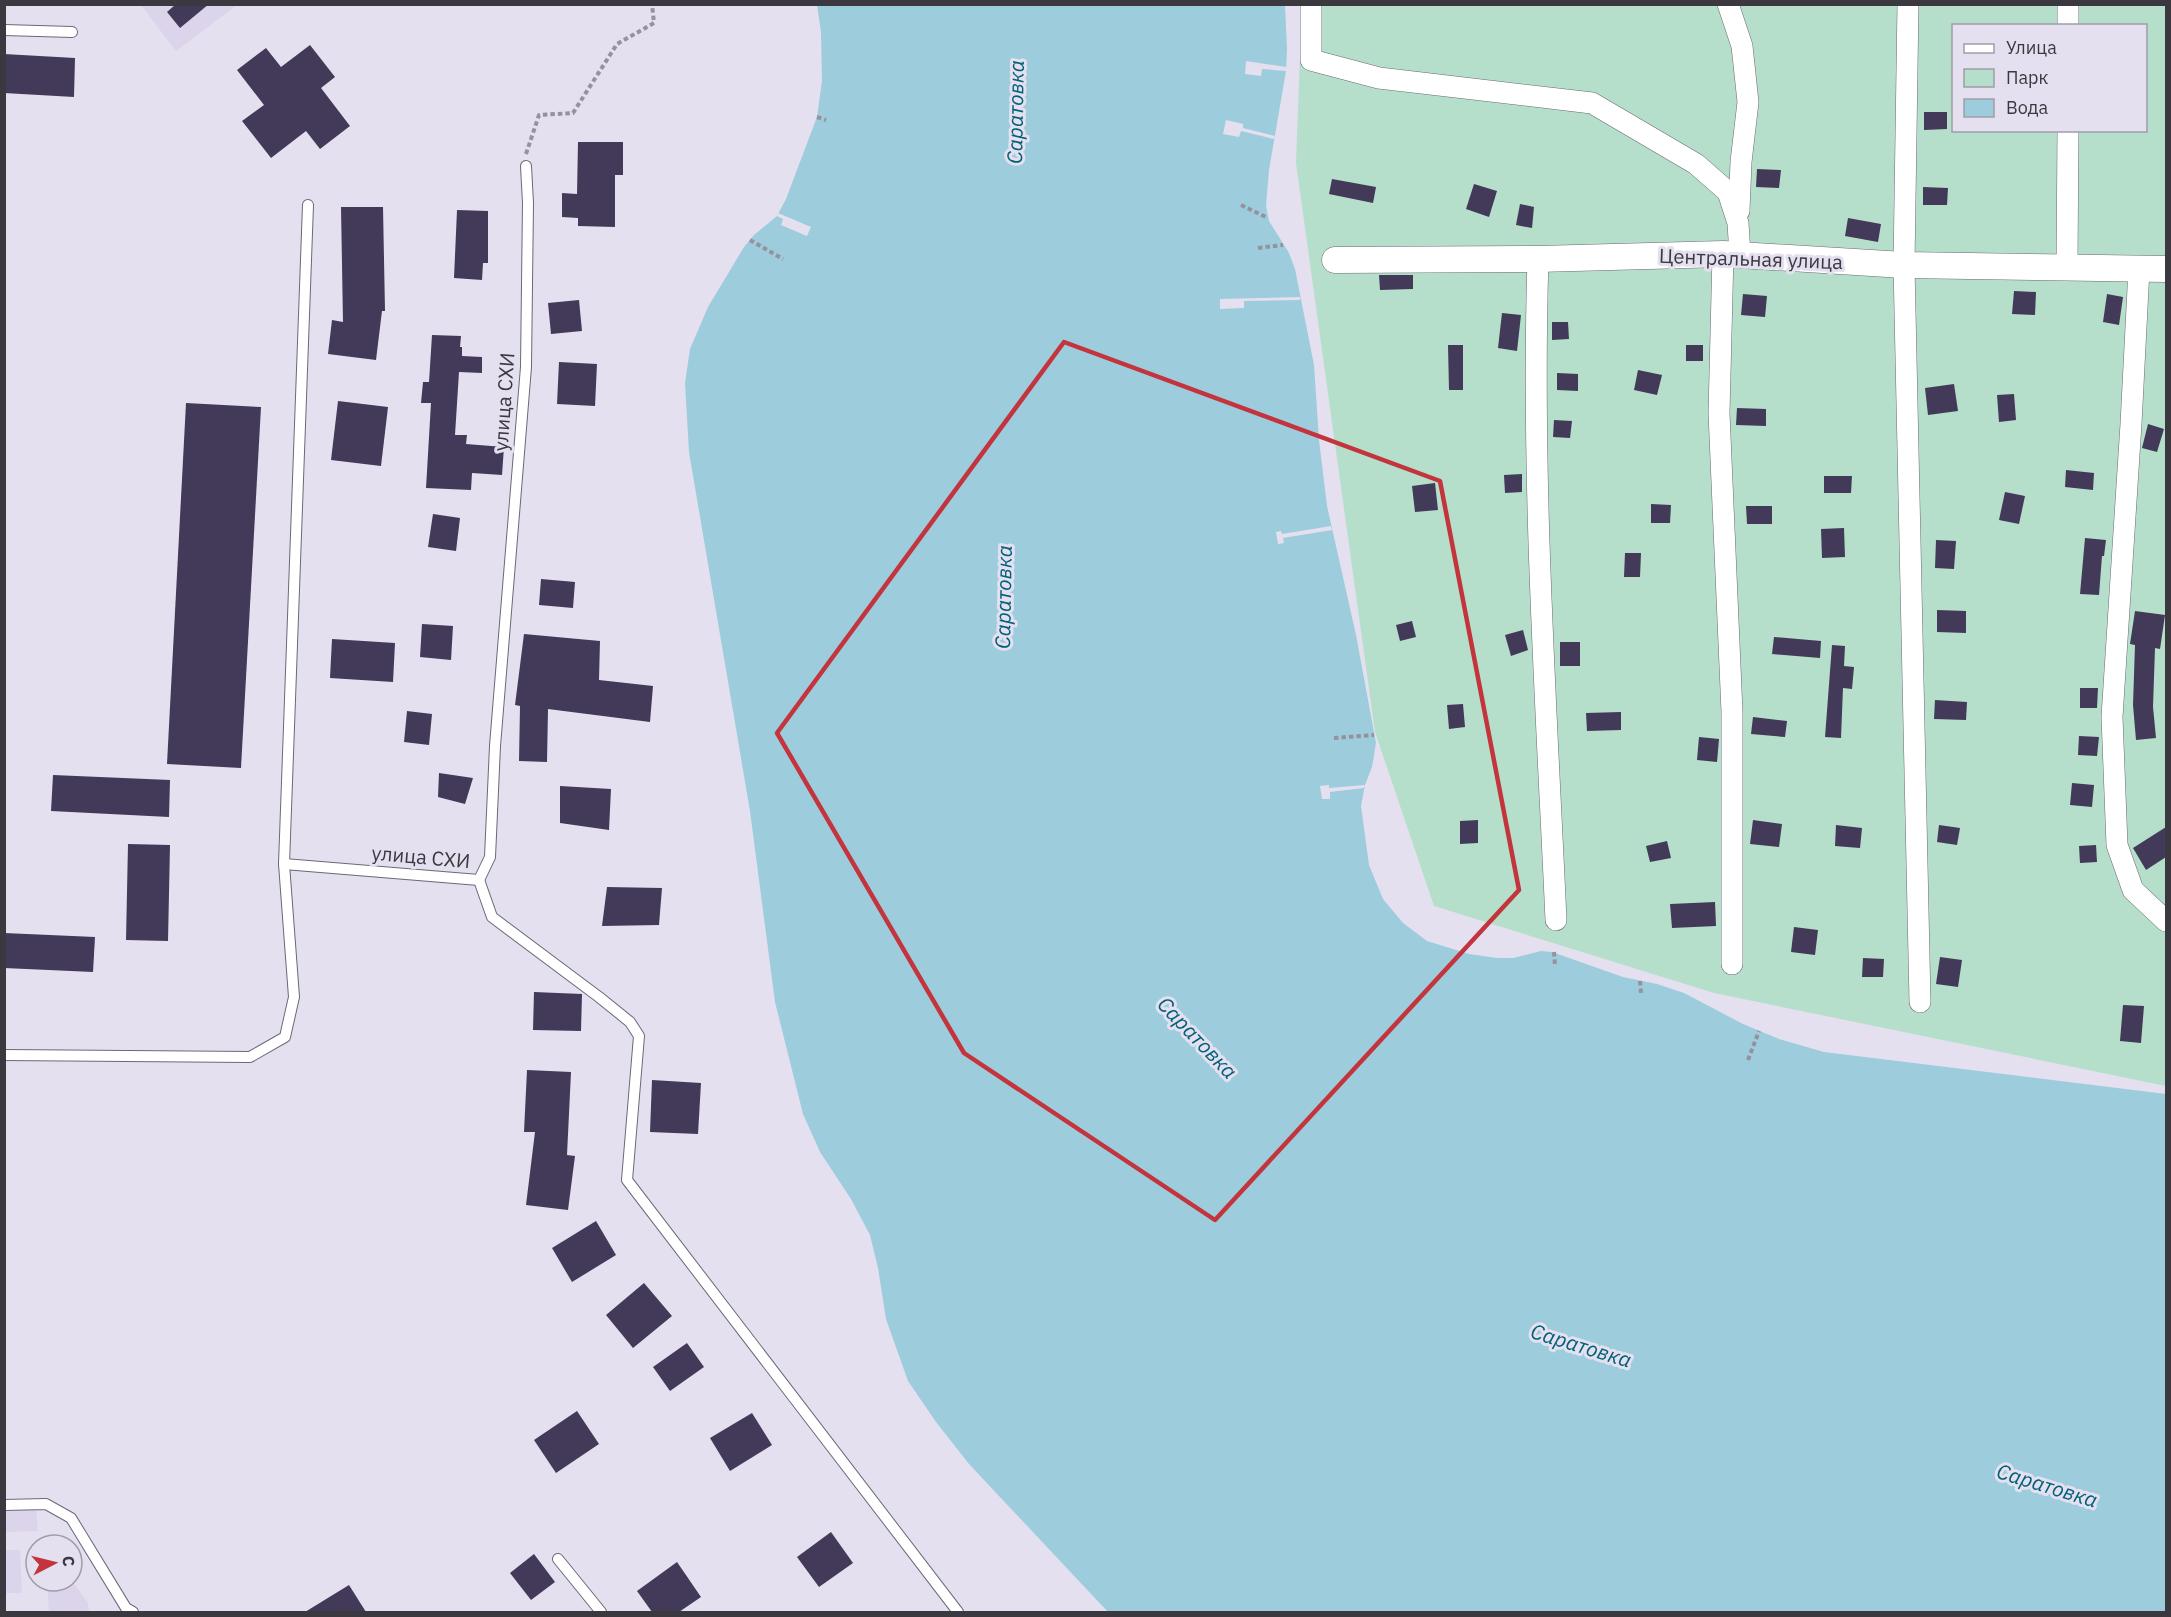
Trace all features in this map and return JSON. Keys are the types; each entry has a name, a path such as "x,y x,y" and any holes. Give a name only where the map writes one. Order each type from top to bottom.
{"street":[{"path":"1311,4 1311,60 1379,78 1592,104 1696,164 1728,192 1738,224"},
{"path":"1728,4 1742,46 1748,102 1741,162 1738,224 1731,255 1719,413 1732,712 1732,964"},
{"path":"1908,4 1904,265 1920,1002"},
{"path":"2068,4 2068,24"},
{"path":"2067,267 2068,132"},
{"name":"Центральная улица","path":"1335,260 1731,255 1904,265 2166,269"},
{"path":"1538,259 1535,362 1538,543 1556,920"},
{"path":"2139,269 2112,717 2116,844 2133,890 2166,921"}],"lane":[{"path":"4,30 72,32"},
{"name":"улица СХИ","path":"284,864 479,880 490,857 495,746 526,367 528,203 526,161"},
{"path":"4,1055 250,1057 285,1037 294,997 284,864 308,206"},
{"path":"479,880 492,917 630,1022 639,1036 627,1180 958,1612"},
{"path":"4,1505 46,1504 71,1518 126,1608 133,1612"},
{"path":"558,1559 601,1612"}],"path":[{"path":"526,161 539,115 573,113 617,44 654,23 652,4"},
{"path":"817,117 826,120"},
{"path":"1241,205 1268,218"},
{"path":"750,240 783,259"},
{"path":"1258,248 1283,245"},
{"path":"1334,738 1374,735"},
{"path":"1554,952 1555,966"},
{"path":"1640,981 1641,993"},
{"path":"1748,1060 1759,1031"}],"highlighted area":[{"path":"1064,342 1440,481 1519,890 1215,1220 964,1053 777,733"}],"shaded area":[{"path":"141,5 237,5 176,51"},
{"path":"36,1508 38,1531 5,1532 5,1509"},
{"path":"5,1550 20,1550 22,1593 5,1593"},
{"path":"48,1593 81,1593 88,1603 89,1612 49,1612"}],"green space":[{"path":"1302,5 2166,5 2166,1086 1714,993 1434,906 1375,732 1296,163"}],"water":[{"name":"Саратовка","path":"817,5 1285,5 1286,71 1269,170 1266,206 1269,221 1289,253 1295,269 1314,365 1319,440 1327,506 1356,635 1376,743 1361,806 1369,865 1383,899 1403,923 1427,941 1469,954 1497,958 1513,958 1541,951 1552,952 1623,977 1657,984 1684,993 1743,1024 1779,1039 1824,1052 2166,1094 2166,1612 1108,1612 969,1464 908,1381 886,1319 870,1235 851,1199 820,1152 803,1114 775,1002 750,811 689,452 685,383 690,349 708,307 744,247 754,235 777,216 786,199 817,117 822,81 821,32"}],"pier":[{"path":"1246,61 1286,67 1286,71 1262,69 1261,76 1245,74"},
{"path":"1226,120 1243,124 1243,128 1275,136 1274,139 1241,131 1239,137 1223,134"},
{"path":"778,213 811,227 807,236 781,225 783,219 777,216"},
{"path":"1300,297 1300,300 1244,301 1244,308 1220,309 1220,299"},
{"path":"1331,526 1332,530 1283,538 1284,543 1278,544 1276,532 1281,531 1282,534"},
{"path":"1329,785 1329,788 1365,785 1364,788 1330,792 1330,799 1322,799 1320,786"}],"building":[{"path":"176,4 209,4 180,28 167,12"},
{"path":"310,45 335,77 321,88 350,126 320,149 306,131 271,158 242,121 264,105 237,70 266,48 281,67"},
{"path":"4,54 75,58 74,97 4,93"},
{"path":"1924,112 1947,112 1947,129 1924,130"},
{"path":"578,142 623,142 623,175 615,175 615,227 578,226 578,218 562,217 562,193 577,194"},
{"path":"1757,169 1781,170 1779,188 1756,187"},
{"path":"1332,179 1376,187 1373,203 1329,194"},
{"path":"1474,184 1497,191 1489,217 1466,209"},
{"path":"1923,187 1948,188 1947,205 1923,205"},
{"path":"1520,204 1534,207 1532,228 1516,225"},
{"path":"341,207 383,207 385,311 382,311 376,360 328,354 332,320 343,322"},
{"path":"457,210 488,211 488,263 483,263 482,280 454,278"},
{"path":"1848,218 1881,224 1878,242 1845,236"},
{"path":"1379,275 1413,275 1413,289 1380,290"},
{"path":"2014,291 2036,292 2035,315 2012,314"},
{"path":"1743,294 1767,296 1765,317 1741,315"},
{"path":"2107,294 2123,297 2119,325 2103,322"},
{"path":"579,300 582,331 551,334 548,303"},
{"path":"1502,313 1521,315 1517,351 1498,348"},
{"path":"1552,322 1568,322 1569,339 1552,340"},
{"path":"432,335 461,336 462,356 482,357 482,373 459,372 455,435 467,435 466,444 504,447 502,475 472,473 471,490 426,488 431,403 421,403 423,382 429,382"},
{"path":"1448,345 1463,345 1463,390 1449,390"},
{"path":"1686,345 1703,345 1703,361 1686,361"},
{"path":"559,362 597,364 595,406 557,404"},
{"path":"1638,370 1662,375 1657,395 1634,390"},
{"path":"1557,373 1578,374 1578,391 1557,390"},
{"path":"1954,384 1958,411 1928,415 1925,388"},
{"path":"2014,394 2016,420 1999,422 1997,395"},
{"path":"338,401 388,407 381,466 331,460"},
{"path":"186,403 261,407 241,768 167,764"},
{"path":"1737,408 1766,409 1766,426 1736,425"},
{"path":"1554,420 1572,421 1570,438 1553,437"},
{"path":"2148,424 2164,429 2157,452 2142,448"},
{"path":"2066,470 2094,473 2093,490 2065,487"},
{"path":"1522,474 1522,492 1505,493 1504,475"},
{"path":"1824,476 1852,476 1851,493 1824,493"},
{"path":"1435,483 1438,510 1415,512 1412,486"},
{"path":"2005,492 2025,496 2019,524 1999,520"},
{"path":"1651,504 1671,505 1670,523 1651,523"},
{"path":"1746,506 1772,506 1772,524 1747,524"},
{"path":"433,514 460,518 456,551 428,547"},
{"path":"1844,528 1845,557 1822,558 1821,529"},
{"path":"2085,538 2106,540 2104,556 2102,556 2099,595 2080,594"},
{"path":"1936,540 1956,541 1954,569 1935,568"},
{"path":"1625,553 1641,553 1640,577 1624,577"},
{"path":"541,579 575,582 573,608 539,605"},
{"path":"1937,610 1966,611 1966,633 1937,632"},
{"path":"2135,611 2165,615 2160,649 2155,648 2153,707 2156,738 2136,740 2133,705 2135,645 2130,644"},
{"path":"1412,621 1416,637 1400,641 1396,625"},
{"path":"422,624 453,626 451,660 420,657"},
{"path":"1523,630 1528,650 1511,656 1505,635"},
{"path":"524,634 600,641 599,680 653,686 650,722 548,709 547,762 519,761 520,706 515,705"},
{"path":"1774,637 1821,641 1820,658 1772,654"},
{"path":"332,639 395,643 393,682 330,678"},
{"path":"1560,642 1580,642 1580,666 1560,666"},
{"path":"1832,645 1845,646 1844,666 1854,667 1852,689 1843,688 1841,738 1825,737"},
{"path":"2080,688 2098,688 2097,708 2080,708"},
{"path":"1935,700 1967,702 1966,720 1934,719"},
{"path":"1463,704 1465,727 1449,729 1447,705"},
{"path":"407,711 432,714 429,745 404,742"},
{"path":"1621,712 1621,730 1587,731 1586,713"},
{"path":"1753,717 1787,721 1785,737 1751,734"},
{"path":"2079,736 2099,737 2097,756 2078,755"},
{"path":"1699,737 1719,739 1717,762 1697,760"},
{"path":"439,773 473,778 465,804 438,797"},
{"path":"53,775 170,780 169,817 51,811"},
{"path":"2072,783 2094,785 2092,807 2070,805"},
{"path":"560,786 611,789 609,830 560,823"},
{"path":"1478,820 1478,843 1460,844 1460,821"},
{"path":"1753,820 1782,824 1779,847 1750,844"},
{"path":"1836,825 1862,828 1860,848 1835,846"},
{"path":"1939,825 1960,828 1957,845 1937,842"},
{"path":"2166,827 2166,857 2146,870 2133,848"},
{"path":"1667,841 1671,858 1650,862 1646,846"},
{"path":"128,844 170,845 168,941 126,940"},
{"path":"2096,845 2097,862 2080,863 2079,846"},
{"path":"607,887 662,888 659,925 602,926"},
{"path":"1715,902 1716,926 1672,928 1670,904"},
{"path":"1794,927 1818,930 1815,955 1791,952"},
{"path":"4,933 95,937 93,972 4,968"},
{"path":"1940,957 1962,960 1958,987 1936,984"},
{"path":"1863,958 1884,959 1883,977 1862,977"},
{"path":"534,992 582,994 581,1031 533,1030"},
{"path":"2123,1005 2144,1006 2141,1043 2120,1041"},
{"path":"527,1070 571,1072 567,1155 575,1156 568,1210 526,1205 535,1132 524,1132"},
{"path":"652,1080 701,1083 698,1134 650,1132"},
{"path":"596,1221 616,1255 572,1282 552,1248"},
{"path":"644,1283 672,1316 633,1348 606,1315"},
{"path":"687,1343 704,1367 670,1391 653,1367"},
{"path":"577,1411 599,1444 556,1473 534,1440"},
{"path":"752,1413 772,1445 730,1471 710,1438"},
{"path":"831,1532 853,1563 819,1587 797,1557"},
{"path":"534,1554 555,1582 531,1600 510,1573"},
{"path":"677,1562 701,1597 679,1612 652,1612 637,1591"},
{"path":"349,1585 366,1612 305,1612"}]}
